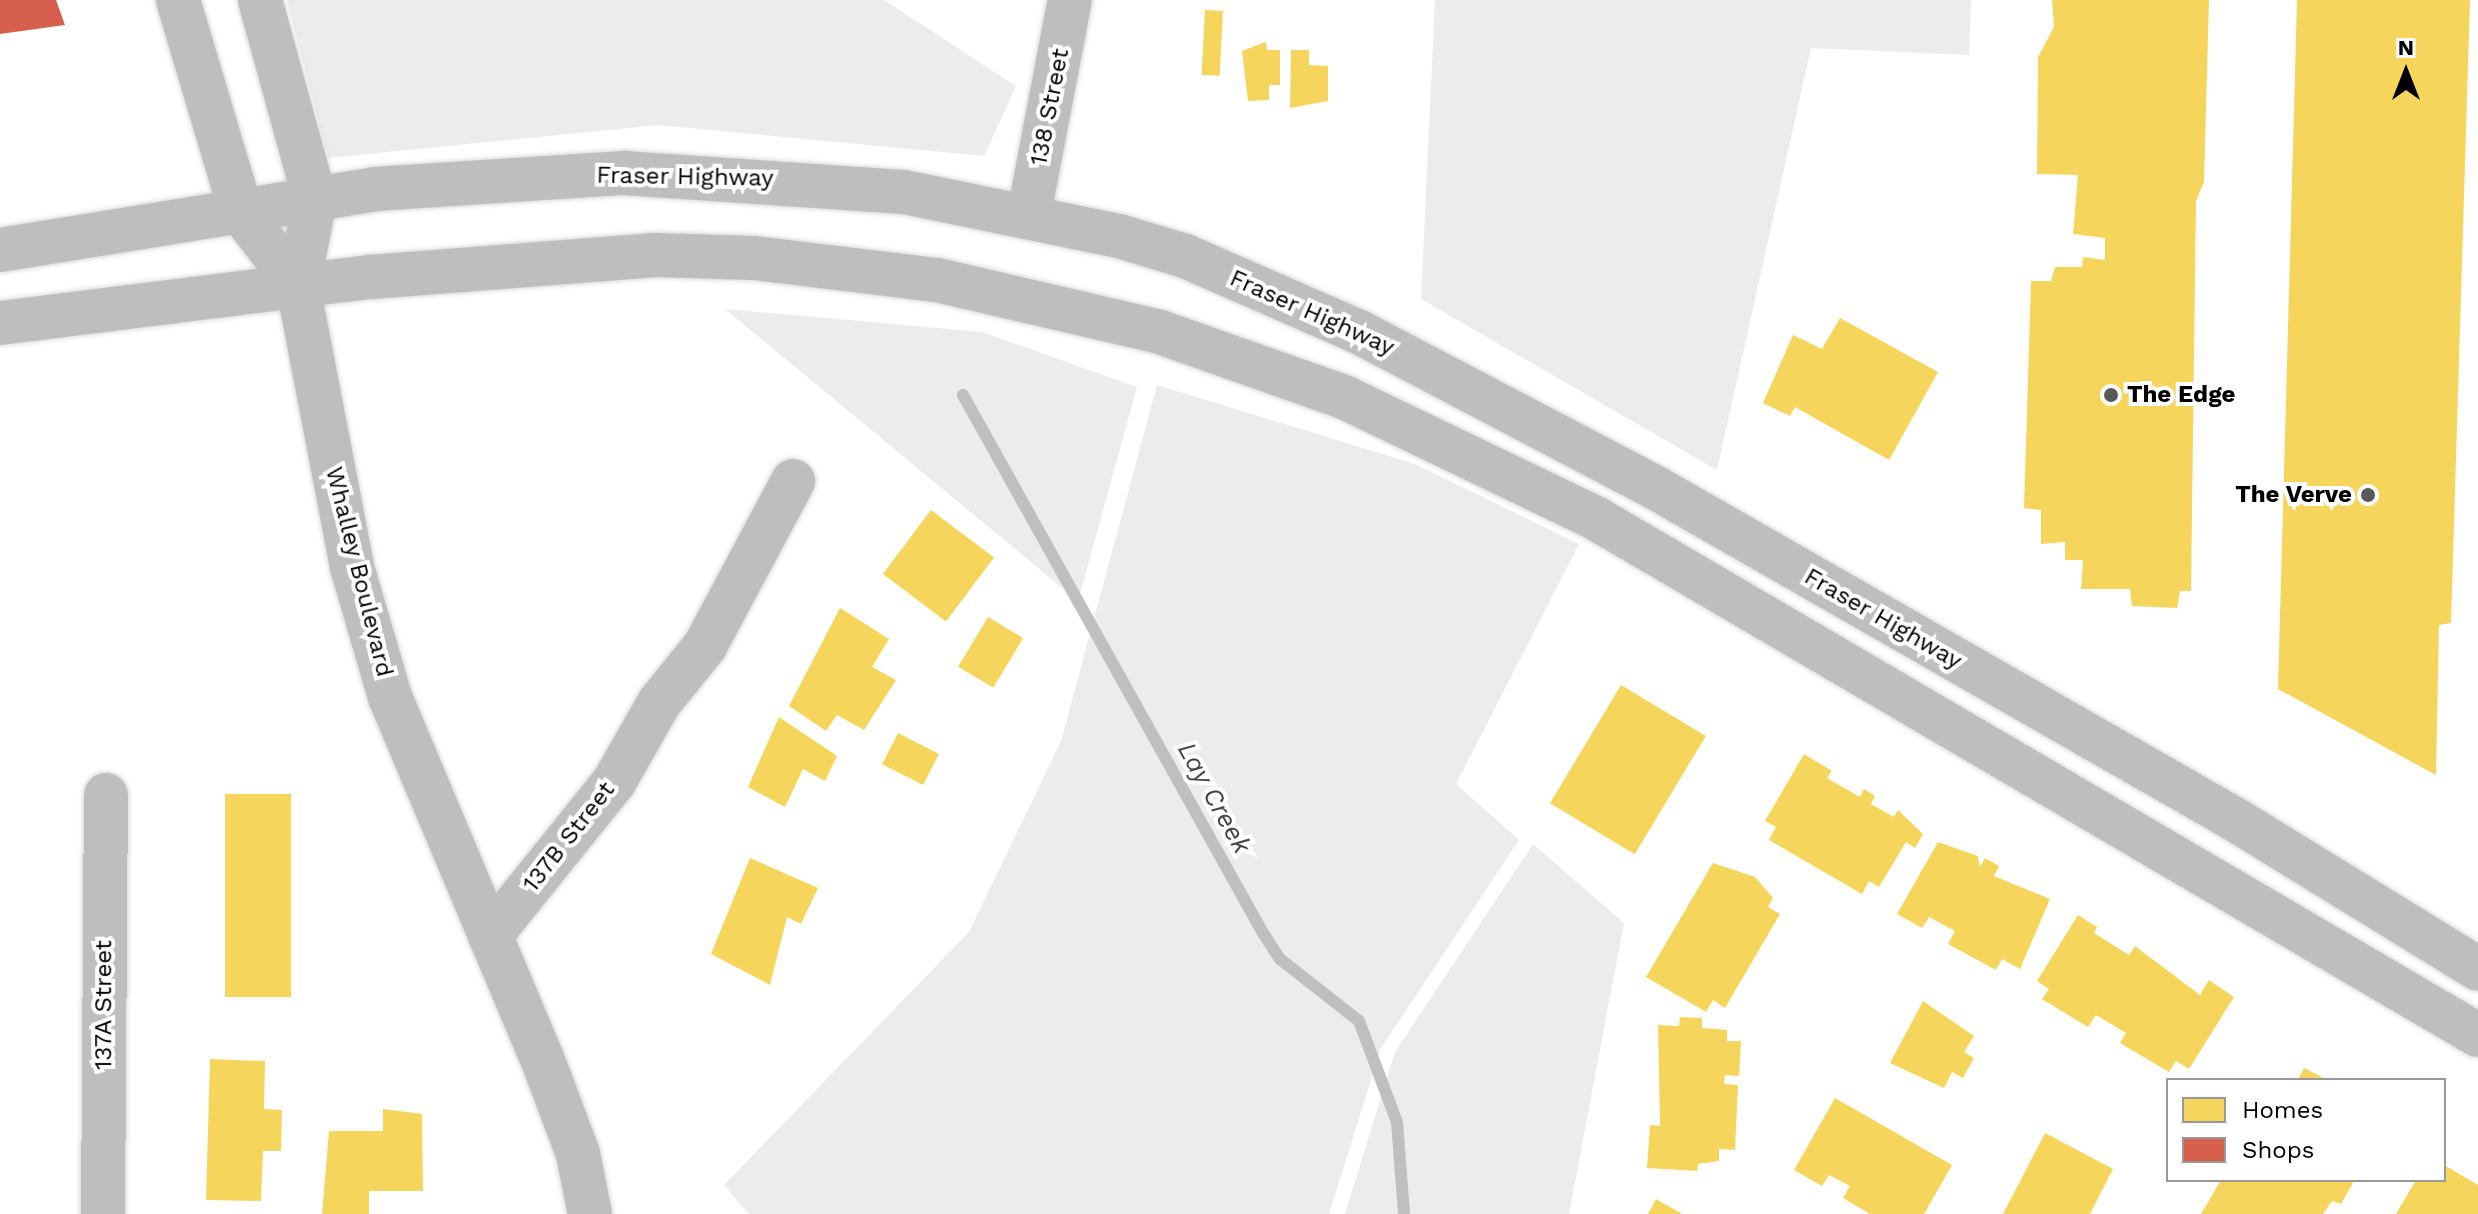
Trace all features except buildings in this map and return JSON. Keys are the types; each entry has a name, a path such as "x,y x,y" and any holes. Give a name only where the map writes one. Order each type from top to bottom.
{"main road":[{"name":"Whalley Boulevard","path":"178,0 241,212 298,286"},
{"name":"Whalley Boulevard","path":"260,0 315,200 298,286 352,567 390,697 490,936"},
{"name":"138 Street","path":"1029,214 1070,0"},
{"name":"Fraser Highway","path":"0,250 315,200 519,177 706,174 904,192 1029,214 1185,256 1426,365 1656,488 2236,820 2478,969"},
{"path":"0,323 298,286 556,260 754,258 937,280 1260,362 1597,519 2478,1035"},
{"name":"137B Street","path":"490,936 614,782 659,703 705,646 793,481"},
{"name":"137A Street","path":"103,1214 106,795"},
{"path":"490,936 578,1154 590,1214"}],"shaded area":[{"path":"287,0 884,0 1016,86 984,156 658,125 328,158"},
{"path":"1435,0 1971,0 1969,55 1811,48 1717,470 1421,299"},
{"path":"725,309 982,332 1137,387 1078,601"},
{"path":"1157,385 1415,464 1579,544 1456,784 1519,840 1381,1048 1329,1214 749,1214 724,1185 969,932 1061,741"},
{"path":"1533,844 1624,923 1569,1214 1345,1214 1395,1052"}],"waterway":[{"name":"Lay Creek","path":"963,395 1263,933 1280,959 1359,1021 1397,1122 1404,1214"}],"place":[{"name":"The Edge","path":"2111,395"},
{"name":"The Verve","path":"2368,495"}]}
